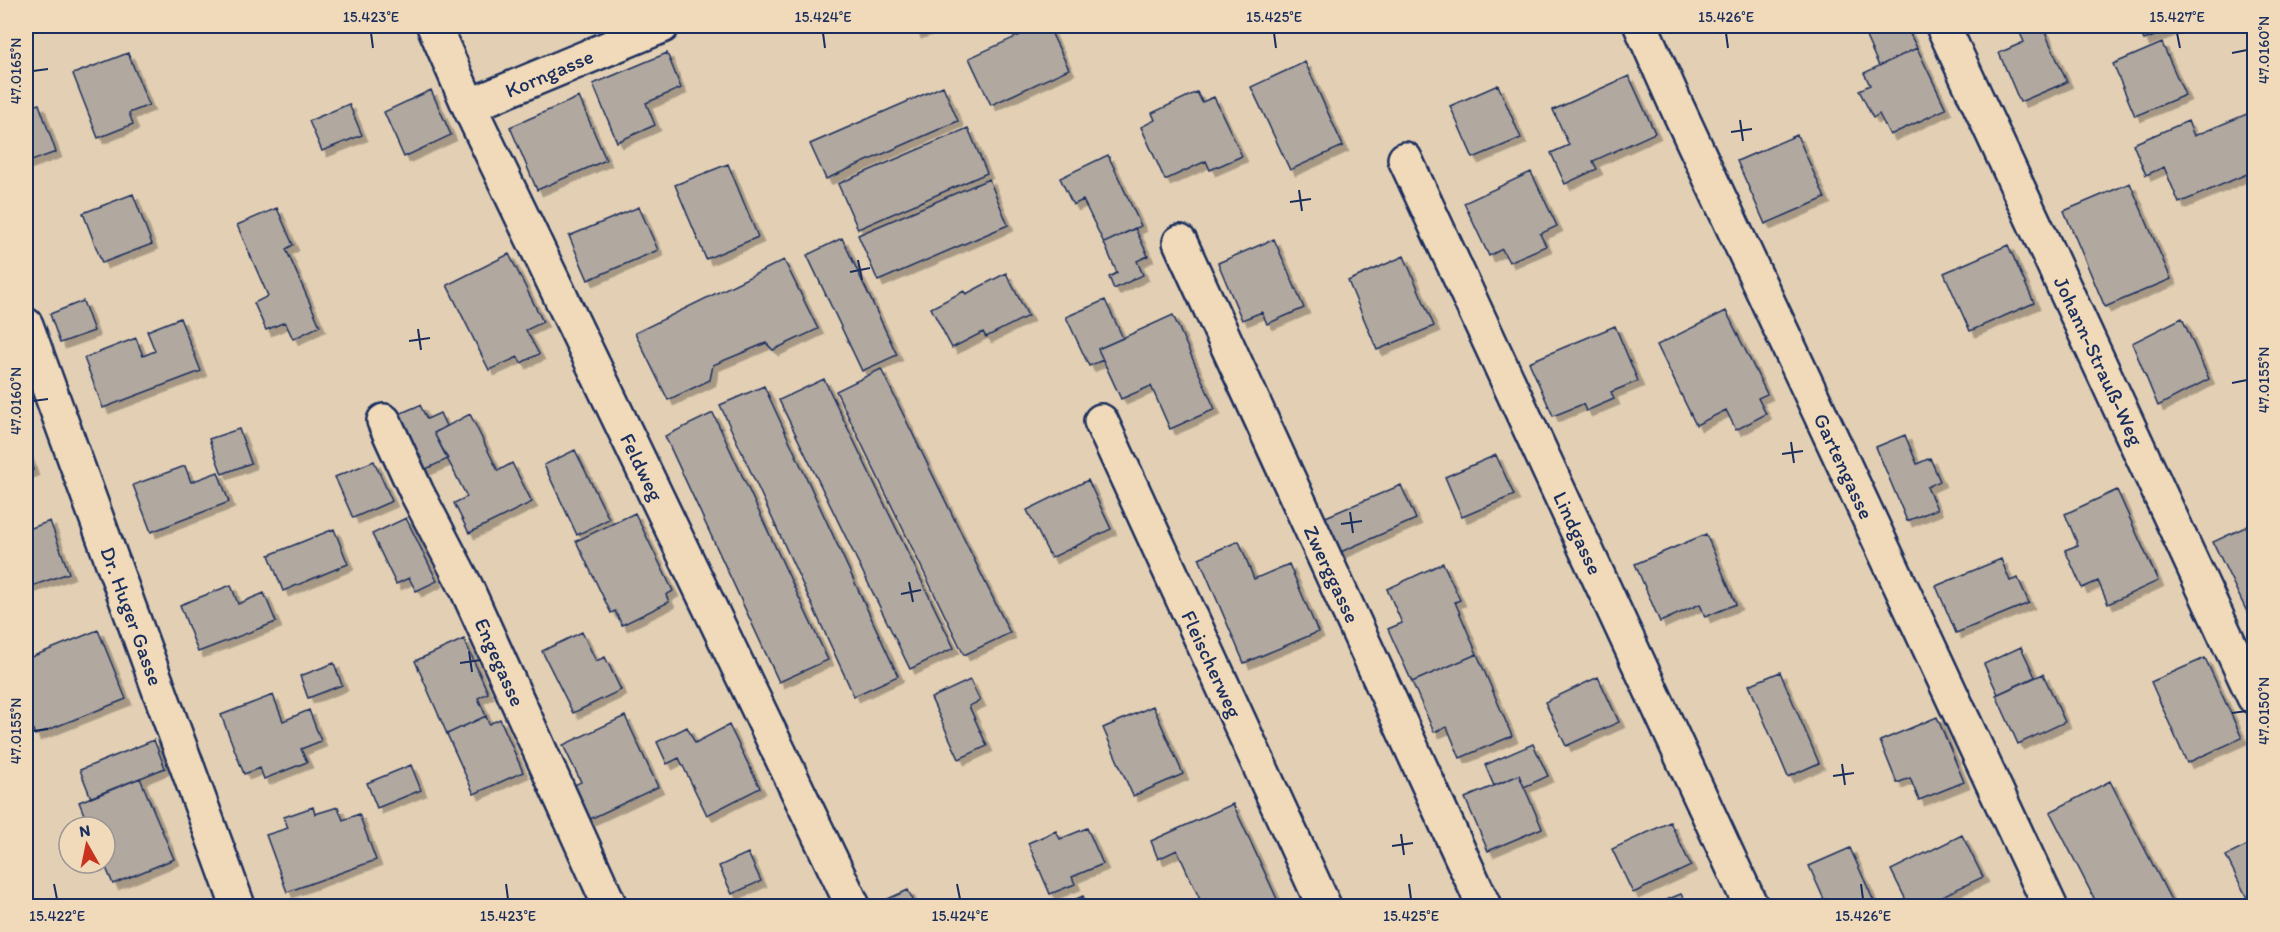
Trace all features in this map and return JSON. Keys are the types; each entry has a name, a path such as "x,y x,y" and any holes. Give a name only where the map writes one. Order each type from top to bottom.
{"street":[{"name":"Feldweg","path":"434,26 469,106 853,906"},
{"name":"Korngasse","path":"469,106 662,26"},
{"name":"Gartengasse","path":"1641,26 2050,906"},
{"name":"Johann-Strauß-Weg","path":"1943,26 2254,697"},
{"name":"Lindgasse","path":"1405,159 1751,906"},
{"name":"Zwerggasse","path":"1180,242 1484,906"},
{"name":"Dr. Huger Gasse","path":"26,325 238,906"},
{"name":"Engegasse","path":"384,421 417,493 466,586 610,906"},
{"name":"Fleischerweg","path":"1101,421 1324,906"}],"building":[{"path":"913,26 935,26 916,33"},
{"path":"1040,26 1048,26 1069,69 991,105 969,58"},
{"path":"1906,26 1917,48 1879,66 1862,28"},
{"path":"2042,26 2067,82 2020,102 1999,53 2024,42 2020,33"},
{"path":"2138,26 2181,26 2144,40"},
{"path":"2162,43 2185,95 2135,116 2113,64"},
{"path":"1917,48 1946,109 1890,135 1879,114 1873,118 1859,90 1870,85 1864,73"},
{"path":"128,53 149,105 129,113 133,124 98,138 73,74"},
{"path":"667,53 681,88 646,103 655,125 617,142 593,84"},
{"path":"1305,62 1343,146 1290,170 1251,87"},
{"path":"1629,76 1655,133 1593,161 1597,169 1565,184 1551,153 1569,145 1553,110"},
{"path":"1498,85 1521,138 1473,158 1450,106"},
{"path":"943,86 958,121 826,179 810,144"},
{"path":"431,90 451,135 404,157 384,112"},
{"path":"1197,92 1202,102 1214,97 1242,156 1210,170 1206,161 1165,180 1141,127 1155,120 1152,113"},
{"path":"579,97 606,160 537,190 510,127"},
{"path":"39,104 56,152 26,163 26,108"},
{"path":"349,104 362,135 322,151 309,121"},
{"path":"2254,111 2254,171 2179,203 2164,167 2146,175 2133,144 2188,121 2194,136"},
{"path":"968,128 987,173 858,229 838,184"},
{"path":"1797,135 1825,198 1765,224 1737,161"},
{"path":"1108,155 1141,226 1104,243 1083,200 1073,205 1060,178"},
{"path":"728,164 758,237 706,259 675,185"},
{"path":"1531,172 1557,226 1540,234 1546,246 1509,262 1502,249 1489,256 1464,203"},
{"path":"989,179 1008,225 878,281 858,235"},
{"path":"2130,183 2171,279 2105,307 2064,211"},
{"path":"133,194 152,244 102,263 83,213"},
{"path":"639,207 658,250 588,280 569,236"},
{"path":"277,208 293,245 286,249 320,326 293,339 285,322 266,330 254,303 268,296 237,225"},
{"path":"1135,228 1148,256 1137,261 1143,275 1114,289 1109,277 1117,273 1104,243"},
{"path":"842,238 897,355 862,371 807,255"},
{"path":"1274,239 1304,308 1267,324 1262,312 1242,320 1218,263"},
{"path":"2008,245 2034,303 1970,331 1944,273"},
{"path":"509,254 543,322 526,330 539,354 521,363 518,357 489,370 447,285"},
{"path":"1404,256 1434,326 1377,350 1348,281"},
{"path":"784,260 818,329 773,350 766,343 713,365 710,380 668,400 635,333"},
{"path":"1006,273 1028,316 986,337 983,332 952,348 931,308 964,291 966,294"},
{"path":"1105,300 1123,338 1098,349 1103,360 1089,366 1066,317"},
{"path":"83,301 94,331 60,343 50,314"},
{"path":"1726,311 1767,394 1758,398 1766,414 1736,430 1726,410 1696,425 1657,345"},
{"path":"1173,315 1215,409 1170,429 1151,386 1121,399 1098,349"},
{"path":"180,318 201,371 103,408 84,358 136,338 143,356 155,351 147,331"},
{"path":"2182,318 2209,379 2158,406 2132,343"},
{"path":"1615,326 1638,381 1611,392 1614,399 1586,411 1583,404 1553,416 1529,362"},
{"path":"881,369 1010,633 964,655 836,391"},
{"path":"824,379 954,648 910,669 779,400"},
{"path":"764,386 898,676 854,696 720,405"},
{"path":"420,405 427,419 440,413 446,426 434,433 448,459 417,473 392,417"},
{"path":"713,413 828,660 779,682 665,436"},
{"path":"470,414 498,471 512,463 532,502 469,533 454,503 467,497 434,433"},
{"path":"239,429 251,463 222,474 209,439"},
{"path":"1905,435 1917,464 1930,458 1940,481 1927,487 1937,509 1907,521 1876,447"},
{"path":"26,449 33,470 26,473"},
{"path":"575,450 609,519 577,535 544,465"},
{"path":"1496,455 1514,495 1462,517 1445,477"},
{"path":"374,461 392,501 353,518 335,477"},
{"path":"185,466 191,482 218,472 229,502 151,532 133,485"},
{"path":"1088,480 1111,529 1051,558 1027,510"},
{"path":"1401,485 1416,519 1336,554 1321,519"},
{"path":"2117,490 2158,581 2108,604 2098,581 2082,588 2065,550 2078,545 2065,514"},
{"path":"635,513 673,591 666,595 669,602 622,625 615,611 611,613 576,541"},
{"path":"406,518 437,581 416,591 409,578 396,584 372,534"},
{"path":"50,521 69,573 26,588 26,530"},
{"path":"2254,523 2254,613 2249,616 2213,542"},
{"path":"334,529 348,564 283,591 269,555"},
{"path":"1706,534 1736,604 1705,617 1700,604 1660,622 1635,564"},
{"path":"1239,541 1254,579 1289,564 1318,632 1244,663 1199,558"},
{"path":"2001,559 2010,581 2018,578 2029,603 1956,633 1936,586"},
{"path":"1443,563 1460,600 1455,602 1477,654 1412,682 1388,629 1402,623 1387,589"},
{"path":"231,585 238,604 264,593 276,622 198,652 180,605"},
{"path":"98,630 126,699 35,735 26,713 26,659"},
{"path":"582,632 596,661 605,657 621,690 573,713 542,651"},
{"path":"464,639 488,693 478,698 486,716 447,734 415,661"},
{"path":"2021,647 2035,677 1998,694 1984,664"},
{"path":"1477,654 1512,736 1460,758 1447,727 1434,732 1412,682"},
{"path":"2205,658 2242,738 2187,763 2151,682"},
{"path":"334,663 342,685 308,698 300,676"},
{"path":"1780,672 1819,763 1788,777 1749,685"},
{"path":"2043,674 2065,722 2018,744 1996,695"},
{"path":"1598,677 1619,722 1566,746 1545,702"},
{"path":"970,680 980,701 969,706 987,746 959,759 931,698"},
{"path":"273,695 283,721 309,710 321,741 301,749 307,762 264,779 260,768 244,774 221,715"},
{"path":"1153,706 1183,774 1133,796 1103,728"},
{"path":"486,716 489,724 500,719 523,772 474,794 447,734"},
{"path":"625,716 658,787 588,820 572,786 581,782 563,745"},
{"path":"1937,717 1964,782 1919,800 1910,778 1897,783 1880,741"},
{"path":"729,725 760,788 707,815 679,758 667,764 657,742 687,727 695,743"},
{"path":"154,740 165,768 91,798 80,770"},
{"path":"1533,744 1548,776 1524,787 1519,775 1494,786 1485,765"},
{"path":"411,765 421,790 377,808 367,783"},
{"path":"1519,775 1542,828 1488,851 1465,798"},
{"path":"140,778 174,859 113,884 109,875 117,875 117,815 84,815 79,802"},
{"path":"2110,781 2174,906 2098,906 2050,812"},
{"path":"1233,804 1278,901 1266,906 1203,906 1177,850 1158,859 1151,841"},
{"path":"313,807 315,814 338,807 343,820 359,814 376,860 287,892 266,835 288,828 284,817"},
{"path":"1670,822 1691,866 1633,893 1612,849"},
{"path":"1087,828 1103,864 1072,877 1075,884 1050,894 1028,843 1056,831 1060,839"},
{"path":"1962,835 1983,877 1942,896 1947,906 1909,906 1891,870"},
{"path":"2254,842 2254,906 2251,906 2226,856"},
{"path":"1850,848 1876,906 1827,906 1809,866"},
{"path":"748,853 761,881 732,894 719,866"},
{"path":"908,890 916,906 872,906"},
{"path":"1681,894 1687,906 1651,906"},
{"path":"1083,896 1088,906 1060,906"}]}
